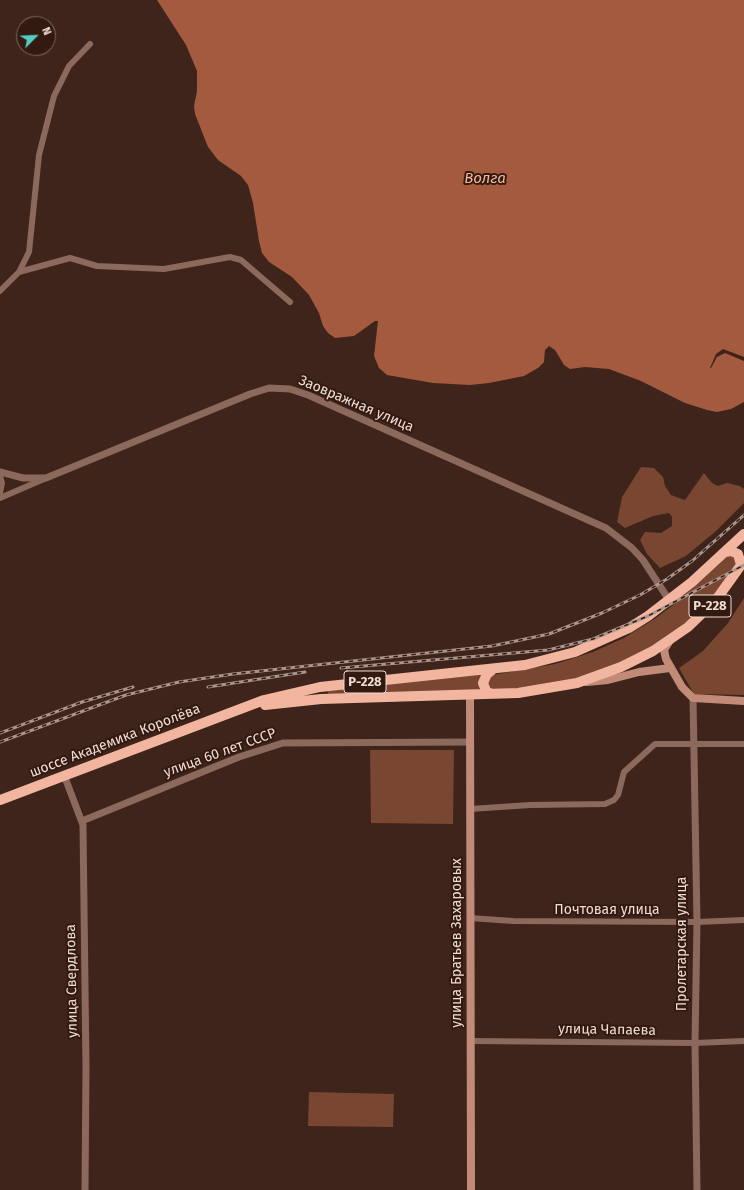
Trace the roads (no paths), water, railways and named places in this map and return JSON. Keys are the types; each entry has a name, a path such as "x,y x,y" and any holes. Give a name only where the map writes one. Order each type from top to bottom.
{"highway":[{"name":"шоссе Академика Королёва","path":"0,800 264,700 320,687 492,670 533,664 580,650 629,628 669,600 744,534"},
{"path":"725,552 731,551 738,554 743,563"},
{"name":"шоссе Академика Королёва","path":"240,709 321,700 470,695 537,691 577,683 622,667 671,640 688,628 706,611 743,563"},
{"path":"491,694 486,691 483,683 487,674 492,670"}],"main road":[{"path":"671,640 664,650 670,668 682,687 693,698 744,701"},
{"path":"577,683 608,680 639,672 670,668"},
{"name":"улица Братьев Захаровых","path":"470,695 471,1190"}],"street":[{"path":"0,291 18,272 29,252 39,155 54,96 69,66 90,44"},
{"path":"18,272 70,258 97,266 164,269 230,257 241,260 290,302"},
{"name":"Заовражная улица","path":"0,472 23,478 46,478 250,394 269,388 290,389 308,395 606,528 632,548 643,560 669,600"},
{"path":"0,476 2,483 0,493"},
{"path":"0,498 46,478"},
{"name":"Пролетарская улица","path":"693,698 697,922 695,1043 697,1190"},
{"name":"улица 60 лет СССР","path":"82,821 240,757 283,743 470,742"},
{"path":"470,809 530,805 605,804 614,800 618,795 624,772 652,746 744,744"},
{"name":"улица Свердлова","path":"64,775 82,821 86,1067 85,1190"},
{"name":"Почтовая улица","path":"470,918 513,921 697,922 744,920"},
{"name":"улица Чапаева","path":"470,1041 695,1043 744,1041"}],"water":[{"name":"Волга","path":"157,0 744,0 744,357 723,349 716,354 710,368 717,357 725,353 744,361 744,402 731,409 717,412 707,410 685,403 641,381 609,369 585,367 570,369 564,365 555,350 549,346 545,350 544,362 538,368 524,376 489,383 470,385 433,383 387,375 379,368 374,356 378,321 375,321 354,336 335,338 328,333 323,326 319,313 309,295 292,277 269,262 262,253 253,203 248,185 241,176 218,160 208,147 195,114 194,106 197,91 197,71 186,45"}],"railway":[{"path":"0,742 126,695 179,682 233,674 492,646 549,634 602,613 640,595 667,579 692,561 744,515"},
{"path":"341,668 548,650 593,639 648,616 744,565"},
{"path":"208,687 305,672"},
{"path":"0,733 82,702 133,687"}]}
